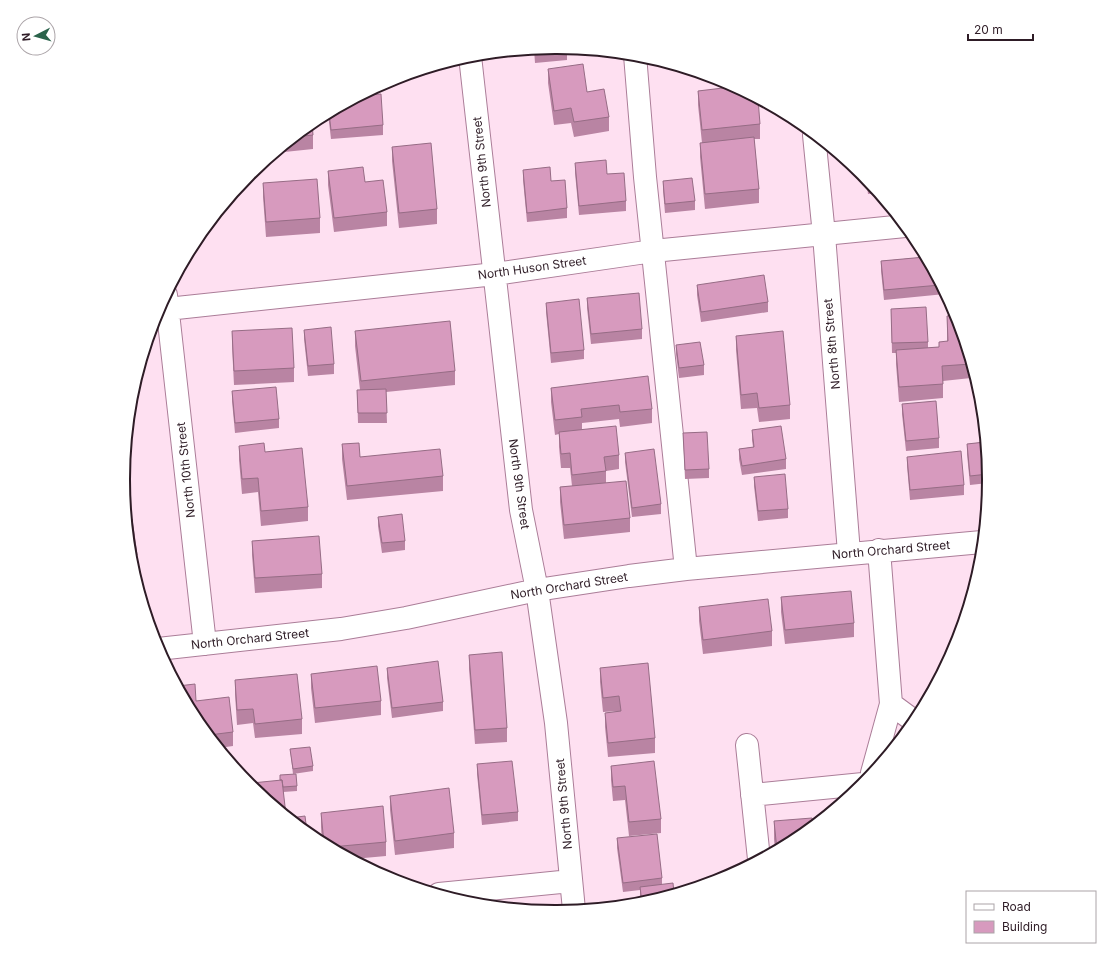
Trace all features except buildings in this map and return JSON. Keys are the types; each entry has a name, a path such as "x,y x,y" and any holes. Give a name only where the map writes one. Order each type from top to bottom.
{"street":[{"path":"636,61 645,177 686,569"},
{"name":"North 9th Street","path":"471,63 521,510 537,590 556,724 573,904"},
{"name":"North 8th Street","path":"815,142 824,235 849,553"},
{"name":"North Huson Street","path":"168,305 495,274 653,251 899,227"},
{"name":"North 10th Street","path":"165,312 205,644"},
{"name":"North Orchard Street","path":"166,648 341,629 406,618 537,590 686,569 878,550 977,542"},
{"path":"875,761 891,704 878,550"},
{"path":"891,704 909,717"},
{"path":"747,745 758,854"},
{"path":"752,795 852,785"},
{"path":"453,893 571,881"}]}
